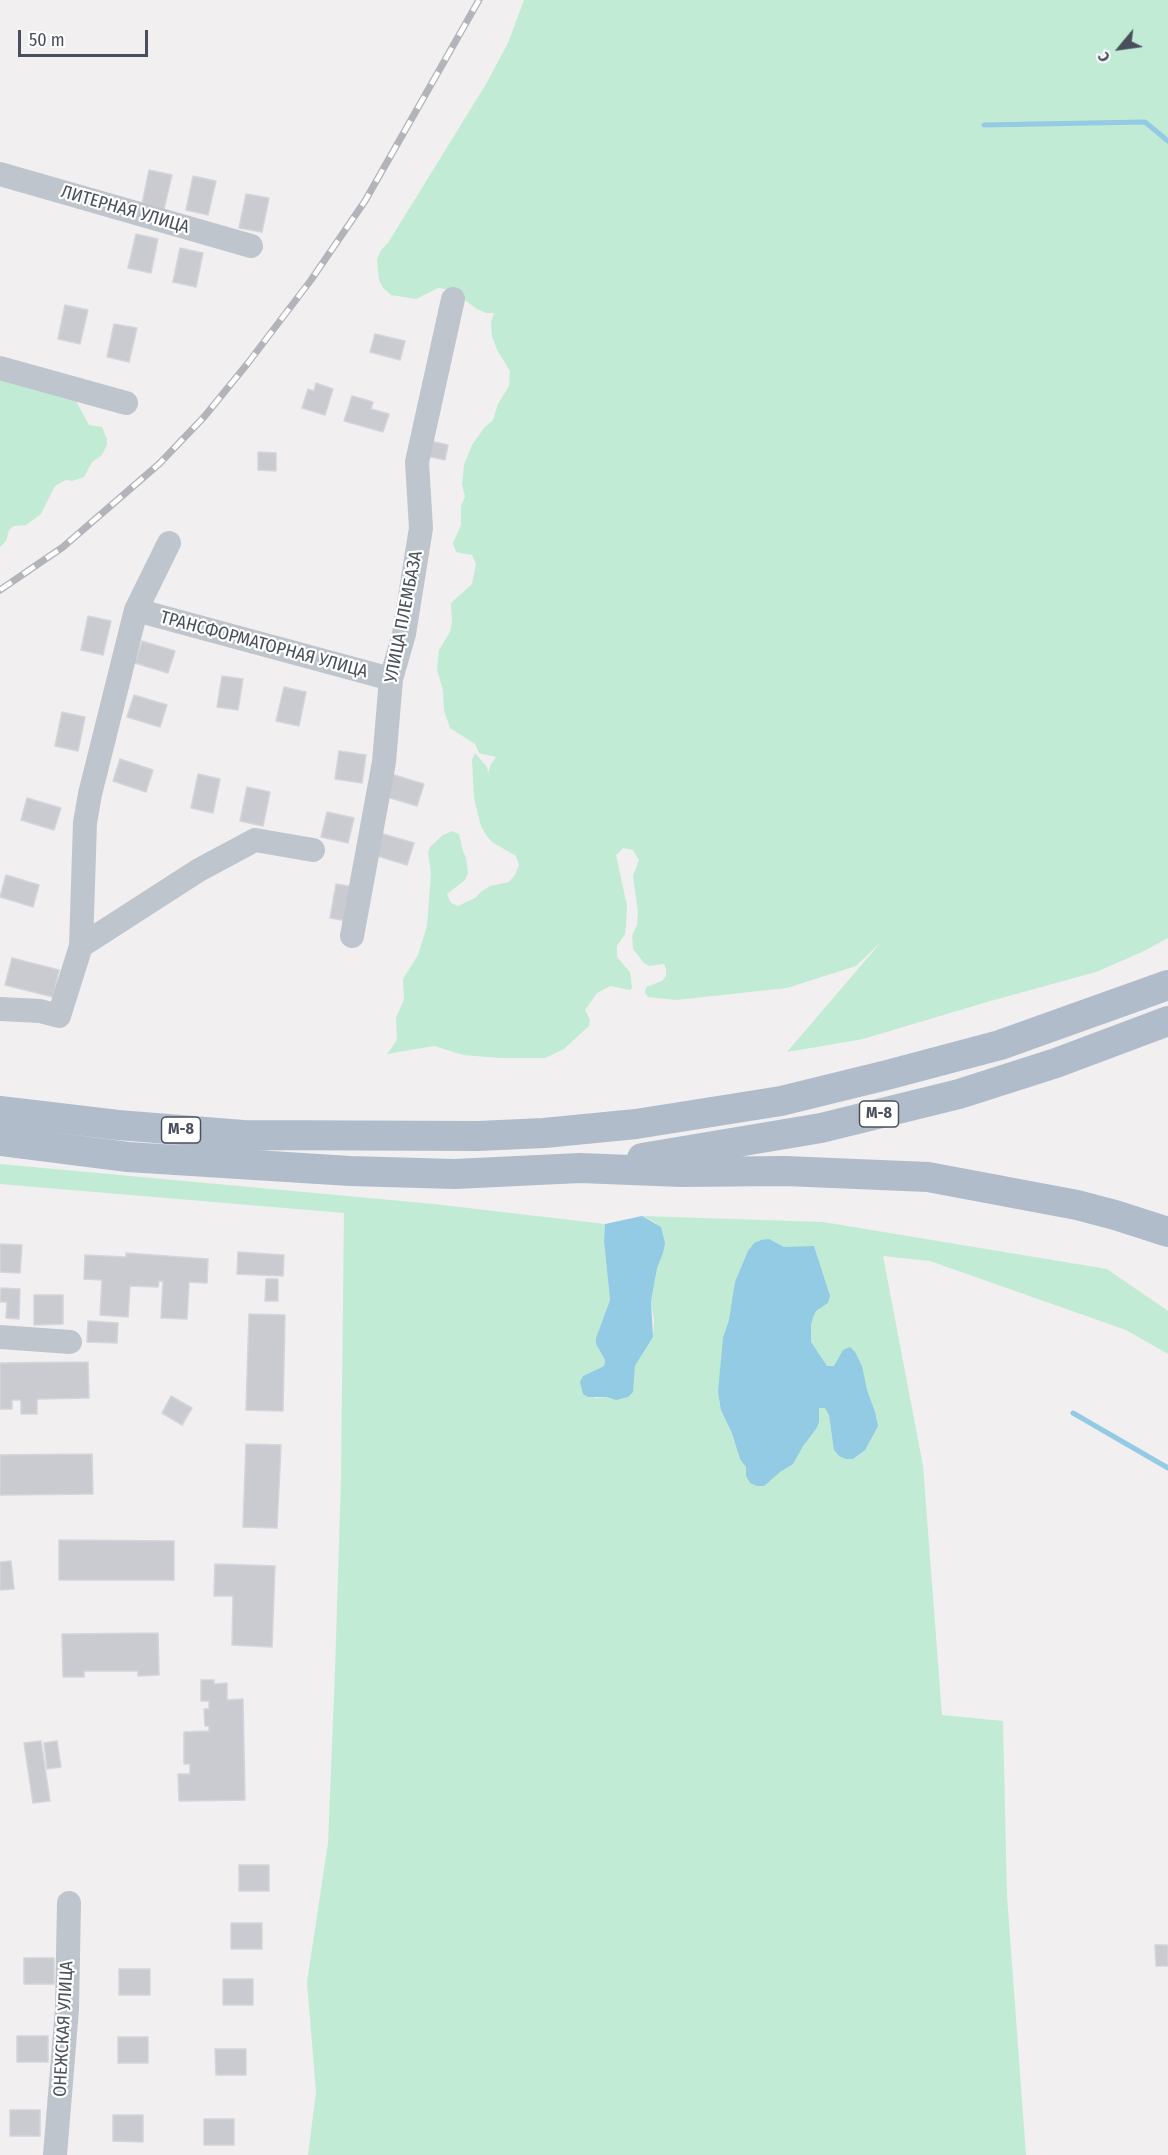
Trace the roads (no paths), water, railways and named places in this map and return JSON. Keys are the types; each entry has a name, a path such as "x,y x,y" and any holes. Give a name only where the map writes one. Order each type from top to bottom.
{"main road":[{"name":"М-8","path":"0,1111 118,1125 243,1135 489,1135 544,1133 636,1124 781,1101 887,1075 1000,1045 1168,985"},
{"name":"М-8","path":"0,1141 128,1157 350,1171 455,1174 580,1168 821,1128 959,1094 1056,1063 1168,1022"},
{"path":"580,1168 681,1172 785,1171 928,1177 1077,1205 1168,1232"}],"street":[{"name":"ЛИТЕРНАЯ УЛИЦА","path":"0,174 251,246"},
{"name":"УЛИЦА ПЛЕМБАЗА","path":"352,936 384,762 391,679 404,634 421,528 417,462 453,299"},
{"path":"0,368 126,403"},
{"path":"0,1009 40,1011 59,1016 81,946 84,822 90,794 136,610 169,543"},
{"name":"ТРАНСФОРМАТОРНАЯ УЛИЦА","path":"136,610 391,679"},
{"path":"81,946 199,870 255,840 313,850"},
{"path":"0,1337 70,1342"},
{"name":"ОНЕЖСКАЯ УЛИЦА","path":"55,2155 67,2009 69,1903"}],"water":[{"path":"642,1216 661,1227 665,1243 657,1268 651,1301 653,1337 635,1366 633,1392 628,1397 616,1400 606,1397 588,1397 583,1394 580,1382 583,1376 604,1366 605,1360 596,1344 596,1338 610,1300 604,1241 605,1224"},
{"path":"769,1239 784,1247 814,1246 830,1296 828,1303 816,1311 813,1317 811,1342 827,1366 834,1366 843,1350 850,1347 855,1352 862,1366 878,1426 865,1450 853,1459 846,1459 834,1450 829,1415 825,1408 819,1408 819,1422 816,1429 793,1464 764,1486 757,1486 750,1483 746,1476 746,1467 740,1459 732,1433 721,1410 718,1392 723,1338 729,1320 735,1282 748,1251 754,1243"}],"waterway":[{"path":"984,125 1145,122 1168,141"},
{"path":"1073,1413 1168,1468"}],"railway":[{"path":"0,590 63,547 159,464 204,417 248,363 311,280 365,201 479,0"}]}
